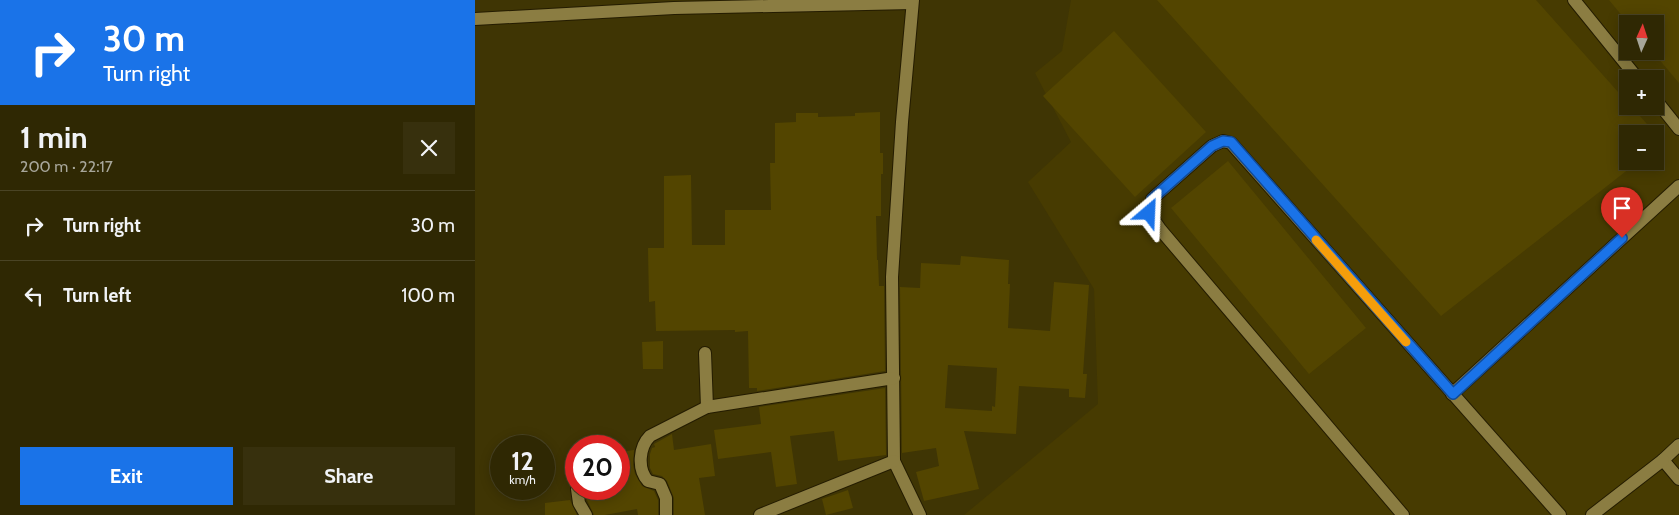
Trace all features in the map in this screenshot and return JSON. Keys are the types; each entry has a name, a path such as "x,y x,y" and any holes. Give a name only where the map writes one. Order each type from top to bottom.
{"street":[{"path":"1574,0 1631,70"},
{"path":"475,19 674,8 913,1 902,114 893,277 894,461 920,515"},
{"path":"1664,110 1679,129"},
{"path":"1403,515 1160,229 1149,213 1152,199 1212,146 1223,141 1231,142 1559,515"},
{"path":"1453,394 1679,186"},
{"path":"705,353 707,407"},
{"path":"666,515 664,491 660,484 648,481 643,474 641,458 643,446 650,436 707,407 895,378"},
{"path":"1592,515 1663,460 1679,445"},
{"path":"1663,460 1679,479"},
{"path":"760,515 894,461"},
{"path":"579,500 586,515"}],"shaded area":[{"path":"1071,0 1679,0 1679,515 964,515 1098,404 1094,289 1028,182 1071,142 1035,73 1062,51"}],"building":[{"path":"1157,0 1536,0 1619,93 1619,115 1639,115 1648,125 1619,125 1619,170 1628,170 1441,316"},
{"path":"1609,0 1679,0 1679,83 1660,60 1664,60 1664,15 1622,15"},
{"path":"1114,31 1206,132 1135,197 1043,96"},
{"path":"880,112 880,153 883,153 883,174 881,174 881,216 876,216 879,286 884,286 885,371 757,391 757,388 749,388 748,331 656,331 655,301 649,302 648,248 664,248 664,176 691,175 692,245 725,245 725,210 771,210 770,163 775,163 775,123 796,122 796,113 818,113 818,117 855,116 855,113"},
{"path":"1228,161 1366,328 1309,374 1171,208"},
{"path":"961,256 1009,260 1008,328 1050,331 1054,282 1089,285 1083,374 1087,374 1085,398 1069,397 1069,389 1019,386 1016,434 964,431 979,489 924,501 916,472 939,466 936,448 902,453 900,287 920,288 921,263 960,265","holes":["948,365 997,368 995,407 992,406 992,411 945,408"]},
{"path":"663,341 663,369 643,369 642,342"},
{"path":"885,388 886,455 838,461 834,431 790,436 797,484 776,487 771,452 718,459 714,430 761,424 759,407"},
{"path":"672,434 674,450 711,444 715,476 699,478 705,515 674,515 674,498 667,481 662,476 653,474 650,468 650,454 652,448 655,447 654,444"},
{"path":"634,450 633,465 635,474 642,486 654,491 658,500 658,515 638,515 637,509 605,515 594,515 587,500 630,500 630,451"},
{"path":"848,490 853,508 826,515 822,499"},
{"path":"570,500 577,515 545,515 545,503"}],"slow traffic":[{"path":"1316,240 1406,342"}],"route":[{"path":"1149,213 1152,199 1212,146 1223,141 1231,142 1453,394 1622,238"}]}
